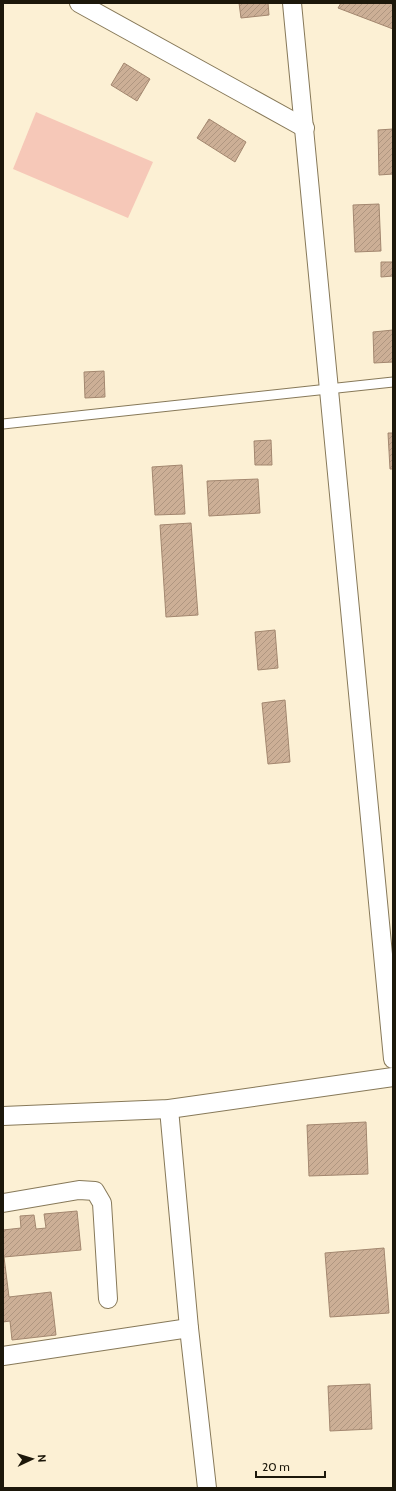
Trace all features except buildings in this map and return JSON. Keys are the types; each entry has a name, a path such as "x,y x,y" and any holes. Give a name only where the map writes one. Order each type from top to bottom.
{"street":[{"path":"79,3 304,128"},
{"path":"292,3 393,1058"},
{"path":"3,1116 169,1109 393,1077"},
{"path":"169,1109 189,1328 207,1488"},
{"path":"3,1203 79,1190 95,1191 102,1203 108,1299"},
{"path":"3,1356 189,1328"}],"lane":[{"path":"3,424 393,382"}],"shaded area":[{"path":"36,112 153,162 128,218 13,169"}]}
